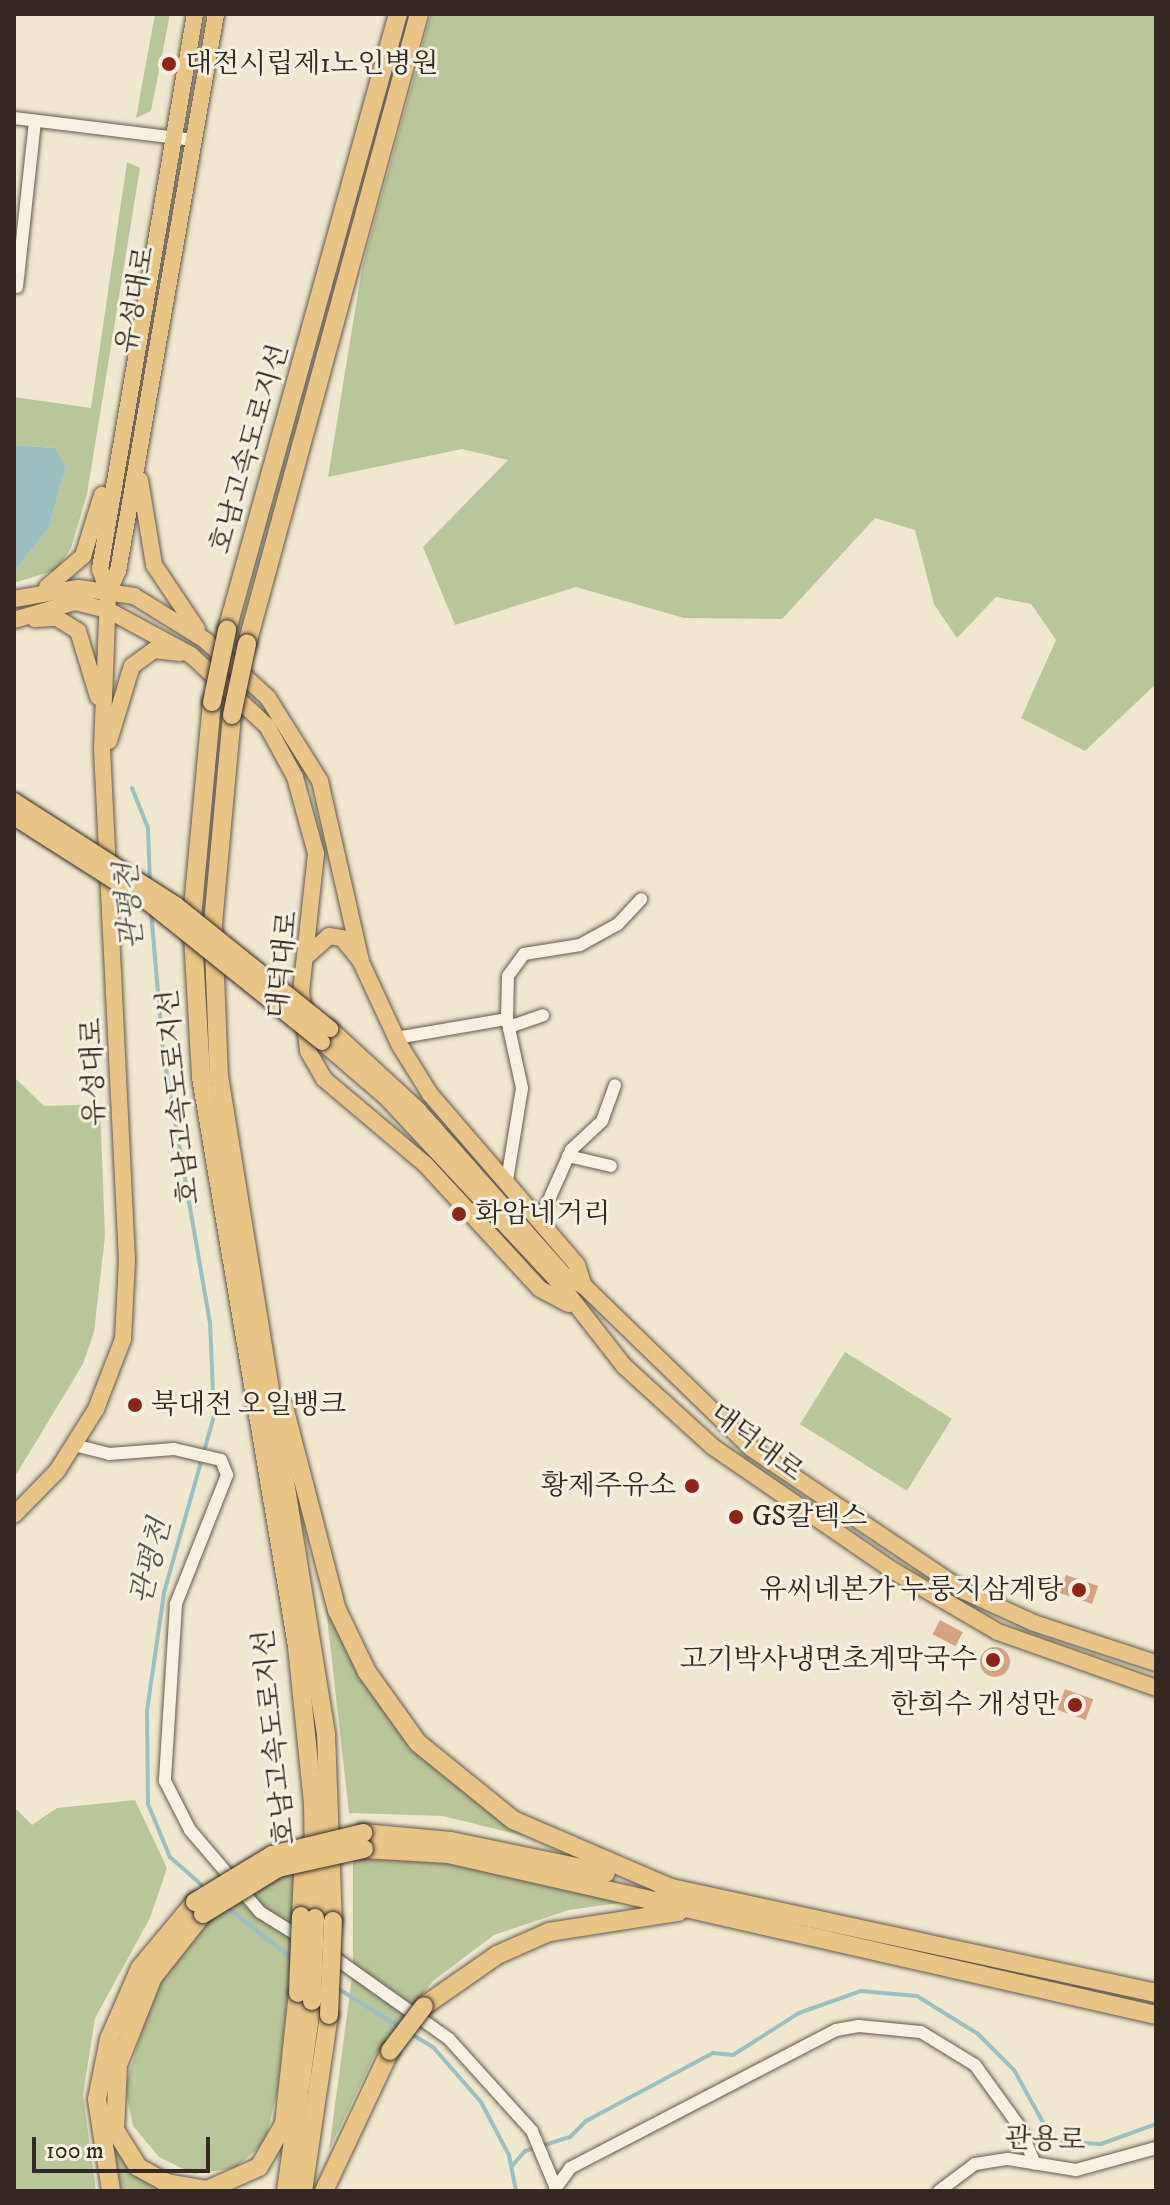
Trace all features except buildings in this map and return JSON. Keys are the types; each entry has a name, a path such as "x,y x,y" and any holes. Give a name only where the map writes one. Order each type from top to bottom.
{"highway":[{"name":"호남고속도로지선","path":"303,2191 329,2015 316,1918 311,1767 201,1077 192,919 212,702 227,630 398,14"},
{"name":"호남고속도로지선","path":"316,1918 332,1807 316,1658 227,1153 213,923 232,715 247,644 419,14"},
{"path":"227,1153 240,1171 305,1509 337,1610 367,1672 418,1743 486,1802 542,1837 671,1888"},
{"path":"363,1841 448,1854 1156,2015"},
{"path":"111,2191 97,2099 109,2039 140,1968 199,1908 272,1855 363,1841 451,1841 1156,1993"},
{"path":"199,1908 153,1977 118,2065 115,2130 138,2167 167,2183 207,2190 259,2167 284,2124 316,1918"},
{"path":"324,2191 390,2051 424,2006 497,1955 549,1932 633,1915 720,1915"},
{"path":"286,2191 305,1997"}],"main road":[{"name":"유성대로","path":"108,602 100,569 171,136 195,14"},
{"name":"유성대로","path":"14,1515 74,1445 96,1409 123,1339 127,1260 103,762 108,602 216,14"},
{"path":"141,430 146,544 163,583 205,640"},
{"path":"18,597 59,583 77,565 117,457"},
{"path":"18,597 71,588 108,602"},
{"name":"대덕대로","path":"108,602 134,596 205,640 268,698 320,781 361,962 396,1038 430,1094 540,1220 584,1286 751,1448 876,1538 1034,1623 1156,1663"},
{"path":"16,620 75,602 108,602"},
{"name":"대덕대로","path":"108,602 191,655 267,726 295,777 318,881 302,1034 324,1079 425,1164 540,1289 568,1304 713,1447 892,1570 998,1632 1156,1688"},
{"path":"16,620 57,618 78,631 103,712"},
{"path":"171,643 169,629 178,628 205,640"},
{"path":"103,762 132,666 154,650 191,655"},
{"path":"14,801 176,905 326,1035"},
{"path":"14,817 149,903 326,1035"},
{"path":"308,955 329,936 342,938 361,962"},
{"name":"대덕대로","path":"326,1035 556,1279 568,1304"},
{"name":"대덕대로","path":"326,1035 418,1110 565,1276 584,1286"}],"street":[{"path":"14,118 192,140"},
{"path":"17,287 35,121"},
{"path":"507,1180 522,1088 508,1023 508,976 520,957 580,945 641,899"},
{"path":"396,1038 508,1023 543,1015"},
{"path":"540,1220 568,1156 602,1121 615,1085"},
{"path":"568,1156 611,1166"},
{"path":"74,1445 109,1454 195,1454 221,1460 227,1475 176,1604 170,1797 260,1912 449,2039 532,2131 554,2185 570,2168 836,2030 859,2026 921,2032 975,2065 1019,2126 1035,2164"},
{"name":"관용로","path":"939,2191 975,2164 1035,2164 1076,2170 1156,2148"}],"green space":[{"path":"155,14 170,14 151,111 136,118"},
{"path":"431,14 1156,14 1156,684 1085,751 1021,718 1056,640 1031,604 996,597 957,638 934,604 915,530 875,518 782,619 684,618 576,587 455,625 423,547 508,460 462,449 328,477 362,268"},
{"path":"127,162 140,168 87,494 71,548 56,570 14,583 14,572 49,528 66,466 55,448 14,445 14,397 91,408"},
{"path":"14,1077 44,1106 100,1104 105,1236 94,1332 83,1364 14,1478"},
{"path":"845,1352 952,1419 907,1491 800,1424"},
{"path":"325,1599 400,1734 524,1836 443,1816 349,1813"},
{"path":"135,1800 167,1868 150,1918 95,2018 83,2095 96,2191 14,2191 14,1807 32,1825 57,1808"},
{"path":"353,1859 447,1861 634,1901 569,1910 494,1935 433,1981 375,2054 329,2150 353,1970"},
{"path":"301,1864 298,1931 262,1909 249,1888"},
{"path":"240,1895 293,1936 279,2084 265,2142 235,2168 194,2174 159,2157 133,2126 125,2087 155,1987 203,1922"},
{"path":"113,2141 178,2191 121,2191"}],"water":[{"path":"14,445 55,448 66,466 49,528 14,572"}],"waterway":[{"name":"관평천","path":"132,788 148,828 150,882"},
{"name":"관평천","path":"151,911 163,1051 210,1322 214,1416 164,1593 147,1711 148,1804 170,1857 206,1889"},
{"name":"관평천","path":"228,1908 293,1959"},
{"name":"관평천","path":"337,1988 401,2028"},
{"path":"512,2166 525,2151 570,2137 586,2121 713,2053 733,2055 799,2013 861,1991 917,1996 978,2034 1014,2070 1050,2135 1063,2142 1101,2144 1156,2124"},
{"name":"관평천","path":"408,2032 433,2047 481,2102 509,2155 516,2191"}],"place":[{"name":"대전시립제1노인병원","path":"169,64"},
{"name":"화암네거리","path":"459,1214"},
{"name":"북대전 오일뱅크","path":"135,1405"},
{"name":"황제주유소","path":"692,1486"},
{"name":"GS칼텍스","path":"736,1517"},
{"name":"유씨네본가 누룽지삼계탕","path":"1079,1590"},
{"name":"고기박사냉면초계막국수","path":"993,1660"},
{"name":"한희수 개성만","path":"1075,1705"}]}
